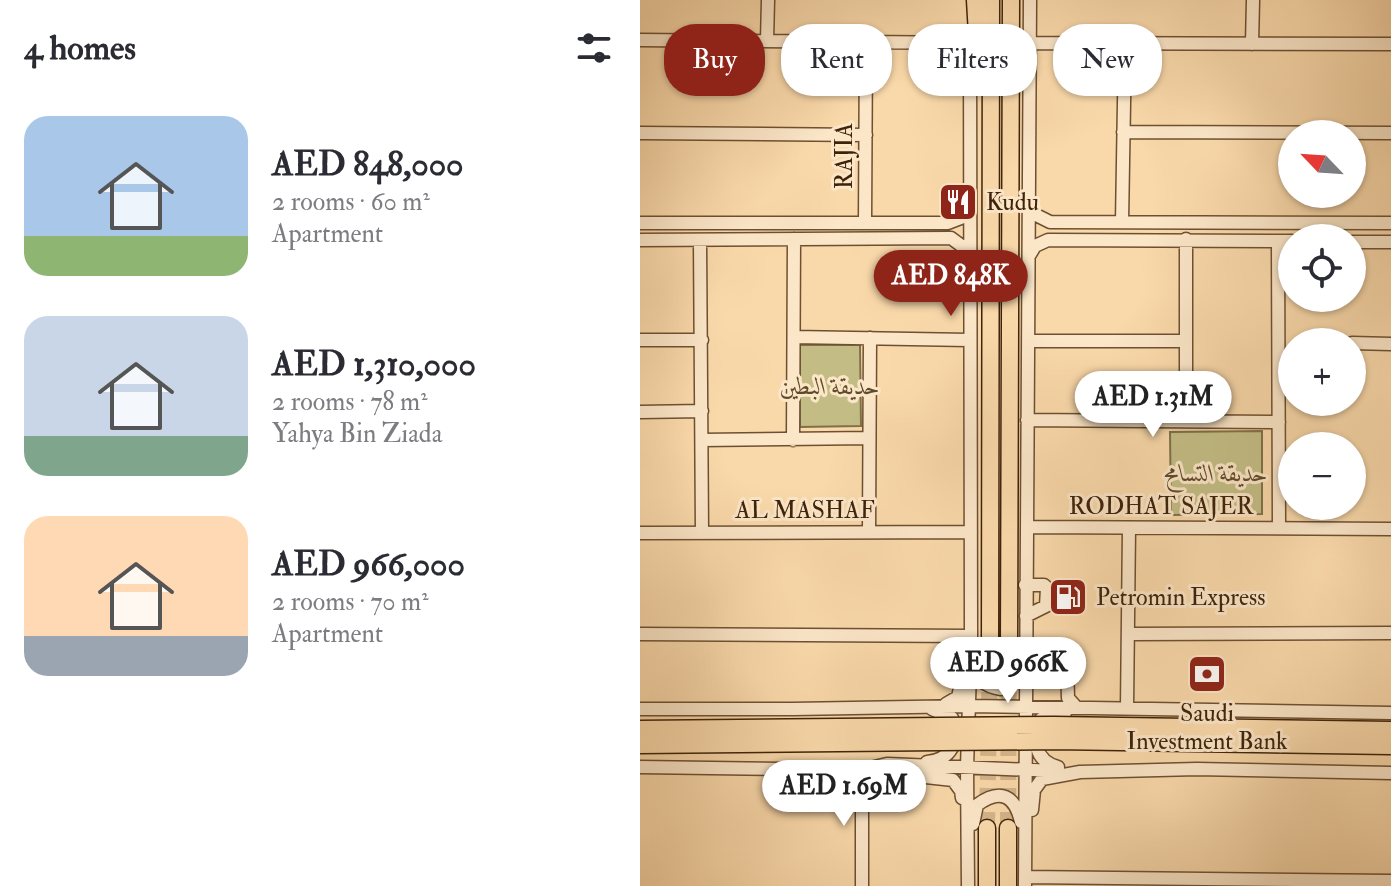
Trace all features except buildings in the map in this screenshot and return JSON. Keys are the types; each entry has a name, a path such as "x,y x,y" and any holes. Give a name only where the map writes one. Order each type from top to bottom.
{"main road":[{"path":"973,0 981,94 990,145"},
{"path":"990,651 991,0"},
{"path":"1011,0 1011,24"},
{"path":"1018,24 1021,0"},
{"path":"1009,650 1011,96"},
{"path":"640,729 1083,725 1391,730"},
{"path":"640,745 1055,741 1391,746"},
{"path":"987,828 987,886"},
{"path":"1008,828 1008,886"}],"street":[{"path":"767,41 768,0"},
{"path":"971,24 973,0"},
{"path":"1030,0 1030,24"},
{"path":"1252,44 1253,0"},
{"path":"640,40 781,41"},
{"path":"1162,43 1391,44"},
{"name":"RAJIA","path":"865,223 866,96"},
{"path":"968,886 970,96"},
{"path":"1025,881 1030,96"},
{"path":"1122,222 1124,96"},
{"path":"1123,132 1391,133"},
{"path":"640,133 866,135"},
{"path":"1029,202 1034,214 1041,219 1059,222 1391,223"},
{"path":"640,223 948,223 961,218 970,206"},
{"path":"1056,240 1050,231 1059,222"},
{"path":"640,240 951,238 970,252"},
{"path":"793,440 794,239"},
{"path":"1186,239 1186,421"},
{"path":"1029,256 1035,246 1056,240 1278,241"},
{"path":"700,241 702,533"},
{"path":"1366,242 1391,242"},
{"path":"794,337 969,340"},
{"path":"869,532 870,338"},
{"path":"640,340 702,340"},
{"path":"1028,341 1186,341"},
{"path":"1366,343 1391,344"},
{"path":"640,412 702,411"},
{"path":"1279,416 1279,528"},
{"path":"1027,420 1279,422"},
{"path":"702,440 869,438"},
{"name":"RODHAT SAJER","path":"1027,527 1391,529"},
{"path":"1127,708 1129,528"},
{"name":"AL MASHAF","path":"640,533 971,532"},
{"path":"1025,585 1044,585 1047,588 1046,606 1026,616"},
{"path":"971,636 976,675 983,683 1001,689 1020,674 1026,616"},
{"path":"1026,616 1046,679 1067,682 1068,698 1076,707"},
{"path":"1128,634 1391,633"},
{"path":"640,634 971,636"},
{"path":"793,709 949,703 958,697 971,636"},
{"path":"1039,664 1034,691 1040,700 1062,707 1076,707"},
{"path":"879,709 1026,706 1391,713"},
{"path":"1080,772 1044,762 1035,743 1041,719 1074,711 1127,708"},
{"path":"640,709 936,709 952,718 956,728 953,750 937,761 887,764 862,770"},
{"path":"887,764 1080,772 1197,769 1391,773"},
{"path":"640,767 862,770 953,780 961,791 968,886"},
{"path":"862,770 862,886"},
{"path":"1025,881 1034,790 1045,777 1080,772"},
{"path":"968,886 974,814 977,805 991,796 1008,798 1015,803 1021,818 1025,881"},
{"path":"1025,881 1391,881"}],"green space":[{"name":"حديقة البطين","path":"800,345 860,345 861,426 800,427"},
{"name":"حديقة التسامح","path":"1262,431 1262,514 1171,515 1170,432"}],"tunnel":[{"path":"1008,828 1009,650"},
{"path":"987,828 990,651"}],"place":[{"name":"Kudu","path":"958,202"},
{"name":"Petromin Express","path":"1068,597"},
{"name":"Saudi Investment Bank","path":"1207,674"}]}
